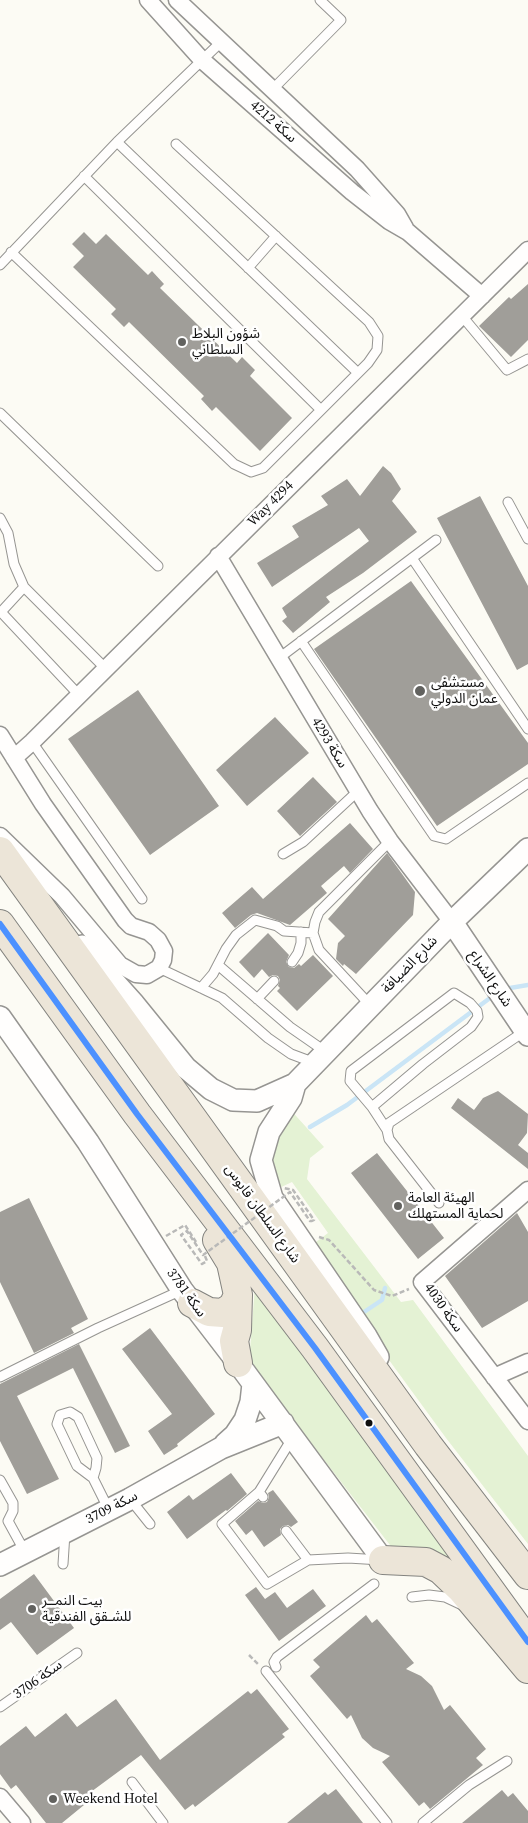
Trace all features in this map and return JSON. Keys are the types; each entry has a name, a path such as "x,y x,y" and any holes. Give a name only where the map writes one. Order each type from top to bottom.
{"highway":[{"name":"شارع السلطان قابوس","path":"6,860 428,1445 528,1574"},
{"path":"0,924 138,1114 315,1348 528,1642"},
{"path":"138,1114 231,1263 238,1295 237,1330 234,1341 245,1373"},
{"path":"187,1296 210,1312 223,1313 233,1306 238,1295"},
{"path":"378,1572 426,1562 440,1570 461,1589 527,1674"}],"street":[{"name":"سكة 4212","path":"148,0 202,60 352,192 389,221 408,232 482,296"},
{"name":"سكة 4212","path":"177,0 357,169 397,214 408,232"},
{"path":"352,192 371,186"},
{"name":"Way 4294","path":"14,758 528,250"},
{"name":"سكة 4293","path":"218,556 358,791 390,841 452,922"},
{"path":"0,735 43,804 125,920 131,926 149,932 158,940 164,951 163,960 159,968 147,975 136,974 120,965 62,896 0,836"},
{"name":"شارع الضيافة","path":"295,1084 452,922 528,849"},
{"path":"6,860 134,1004 186,1068 211,1089 233,1100 257,1101 295,1084"},
{"name":"شارع الشراع","path":"452,922 526,1033"},
{"name":"سكة 3781","path":"2,1026 88,1142 151,1244 187,1296 288,1430 378,1572"},
{"path":"295,1084 290,1098 269,1132 262,1160 272,1198 366,1336 428,1445"},
{"name":"سكة 4030","path":"528,1190 422,1282 528,1422"},
{"path":"494,1377 528,1362"},
{"name":"سكة 3709","path":"0,1565 130,1499 221,1448 235,1435 245,1420 251,1402 245,1373"},
{"name":"سكة 3709","path":"221,1448 288,1430"},
{"path":"0,1797 22,1823"}],"lane":[{"path":"272,90 341,20 320,0"},
{"path":"0,265 117,142 221,42"},
{"path":"117,142 358,374"},
{"path":"11,252 234,464 251,472 263,468 368,363 377,350 378,336 369,322 176,144"},
{"path":"84,176 321,410"},
{"path":"248,268 276,236"},
{"path":"462,316 507,370 528,359"},
{"path":"0,413 158,566"},
{"path":"508,502 528,539"},
{"path":"0,518 8,533 14,564 24,587 106,669"},
{"path":"278,658 436,540"},
{"path":"412,558 528,729"},
{"path":"24,587 1,611 78,694"},
{"path":"301,641 434,836 446,839 528,783"},
{"path":"32,742 142,898"},
{"path":"284,854 302,842 358,791"},
{"path":"371,1006 319,950 314,933 315,922 319,912 390,841"},
{"path":"201,988 218,965 236,935 255,920 278,926 284,931 314,933"},
{"path":"292,962 298,953 301,943 301,932"},
{"path":"218,965 290,1027 321,1058"},
{"path":"159,968 222,998 268,1038 290,1054 321,1058"},
{"path":"257,998 274,981"},
{"path":"372,1107 471,1027 478,1017 477,1011 470,1003 454,993 351,1071 350,1081 372,1107 387,1130 389,1139 439,1203"},
{"path":"387,1130 389,1123 526,1033"},
{"path":"0,1377 98,1328 187,1296"},
{"path":"93,1478 97,1458 78,1417 70,1412 60,1415 57,1424 77,1466 93,1478 109,1510"},
{"path":"276,1667 274,1662 277,1656 378,1572 348,1558 308,1560 267,1584 222,1524 261,1495 288,1430"},
{"path":"0,1480 13,1503 13,1511 4,1521 25,1552"},
{"path":"130,1499 150,1524"},
{"path":"286,1531 308,1560"},
{"path":"63,1564 65,1532"},
{"path":"412,1598 428,1595 445,1596 460,1603 527,1674"},
{"name":"سكة 3706","path":"0,1707 77,1653"},
{"path":"266,1671 387,1823"},
{"path":"423,1823 470,1785 507,1762"},
{"path":"132,1782 163,1823"}],"path":[{"path":"151,1244 185,1225 205,1256 207,1261 202,1264 181,1235 187,1231 203,1254 290,1192 312,1222 314,1220 294,1190 284,1188"},
{"path":"319,1237 330,1240 374,1290 392,1296 422,1282"}],"green space":[{"path":"288,1107 324,1147 310,1158 307,1179 401,1302 413,1300 528,1456 528,1544 446,1438 370,1334 312,1245 328,1233 292,1182 275,1190 266,1160"},
{"path":"255,1286 455,1559 393,1549 249,1363"}],"building":[{"name":"شؤون البلاط السلطاني","path":"84,232 96,244 106,234 148,275 152,271 164,284 160,288 237,363 242,357 255,370 250,376 292,418 260,451 216,407 212,411 201,399 204,396 129,322 124,327 111,314 116,309 73,267 84,256 72,244"},
{"path":"528,284 528,340 511,357 479,326 509,297 511,299"},
{"path":"383,466 391,473 401,489 392,501 417,532 363,573 326,597 330,602 293,633 282,621 287,617 282,608 369,541 359,528 272,587 257,563 299,537 292,526 328,505 321,496 347,479 360,496"},
{"path":"480,496 528,586 528,664 517,670 437,518"},
{"path":"411,581 528,743 528,764 437,826 314,649"},
{"path":"138,690 219,806 150,855 68,739"},
{"path":"275,717 309,753 247,806 216,770"},
{"path":"313,777 337,802 300,836 277,811"},
{"path":"350,823 373,849 350,873 344,866 321,886 327,893 290,925 257,913 251,915 235,928 222,913 252,887 263,899"},
{"path":"387,853 415,892 413,915 356,974 336,959 338,943 345,936 328,919"},
{"path":"268,933 289,955 286,962 289,967 294,968 299,964 301,966 313,955 333,976 297,1011 277,991 280,988 278,986 280,980 278,976 273,975 269,977 262,969 254,978 239,962"},
{"path":"498,1091 528,1114 527,1133 518,1145 528,1153 528,1169 451,1108 458,1098 474,1110 483,1098"},
{"name":"الهيئة العامة لحماية المستهلك","path":"377,1153 444,1238 418,1259 351,1173"},
{"path":"29,1198 88,1319 71,1328 74,1333 34,1353 0,1282 0,1212"},
{"path":"517,1213 528,1232 528,1301 482,1328 445,1276"},
{"path":"150,1328 215,1414 177,1444 178,1446 164,1455 148,1431 172,1414 122,1349"},
{"path":"79,1344 130,1446 115,1453 73,1368 17,1396 59,1479 27,1494 0,1441 0,1384"},
{"path":"231,1473 247,1494 227,1511 187,1539 167,1512 189,1495 193,1500"},
{"path":"273,1490 298,1522 291,1527 288,1525 283,1526 280,1529 281,1535 264,1547 252,1530 246,1535 235,1521 258,1501 267,1502 268,1493"},
{"path":"34,1574 74,1628 37,1655 11,1622 0,1630 0,1599"},
{"path":"256,1587 265,1599 275,1592 287,1608 313,1589 326,1606 279,1641 245,1595"},
{"path":"366,1615 372,1623 377,1619 414,1663 406,1669 421,1676 432,1686 444,1710 450,1705 486,1749 476,1758 483,1765 430,1809 424,1802 419,1806 382,1762 390,1756 373,1748 362,1738 351,1715 347,1719 310,1676 320,1667 313,1660"},
{"path":"257,1689 289,1729 282,1734 285,1737 195,1807 193,1804 185,1810 141,1755 80,1800 84,1805 62,1823 46,1823 16,1785 11,1789 0,1774 0,1746 26,1726 35,1737 66,1713 77,1727 116,1699 160,1760 248,1691 251,1694"},
{"path":"336,1789 363,1823 287,1823 325,1792 328,1795"},
{"path":"502,1790 508,1797 513,1793 528,1811 528,1823 462,1823"}],"waterway":[{"path":"504,989 528,985"},
{"path":"310,1127 347,1105 490,998"},
{"path":"364,1312 382,1300 385,1288"}],"transit line":[{"path":"0,924 137,1114 315,1348 528,1642"}],"place":[{"name":"شؤون البلاط السلطاني","path":"182,342"},
{"name":"مستشفى عمان الدولي","path":"420,691"},
{"name":"الهيئة العامة لحماية المستهلك","path":"398,1206"},
{"name":"بيت النمــر للشـقق الفندقية","path":"32,1609"},
{"name":"Weekend Hotel","path":"53,1799"}]}
